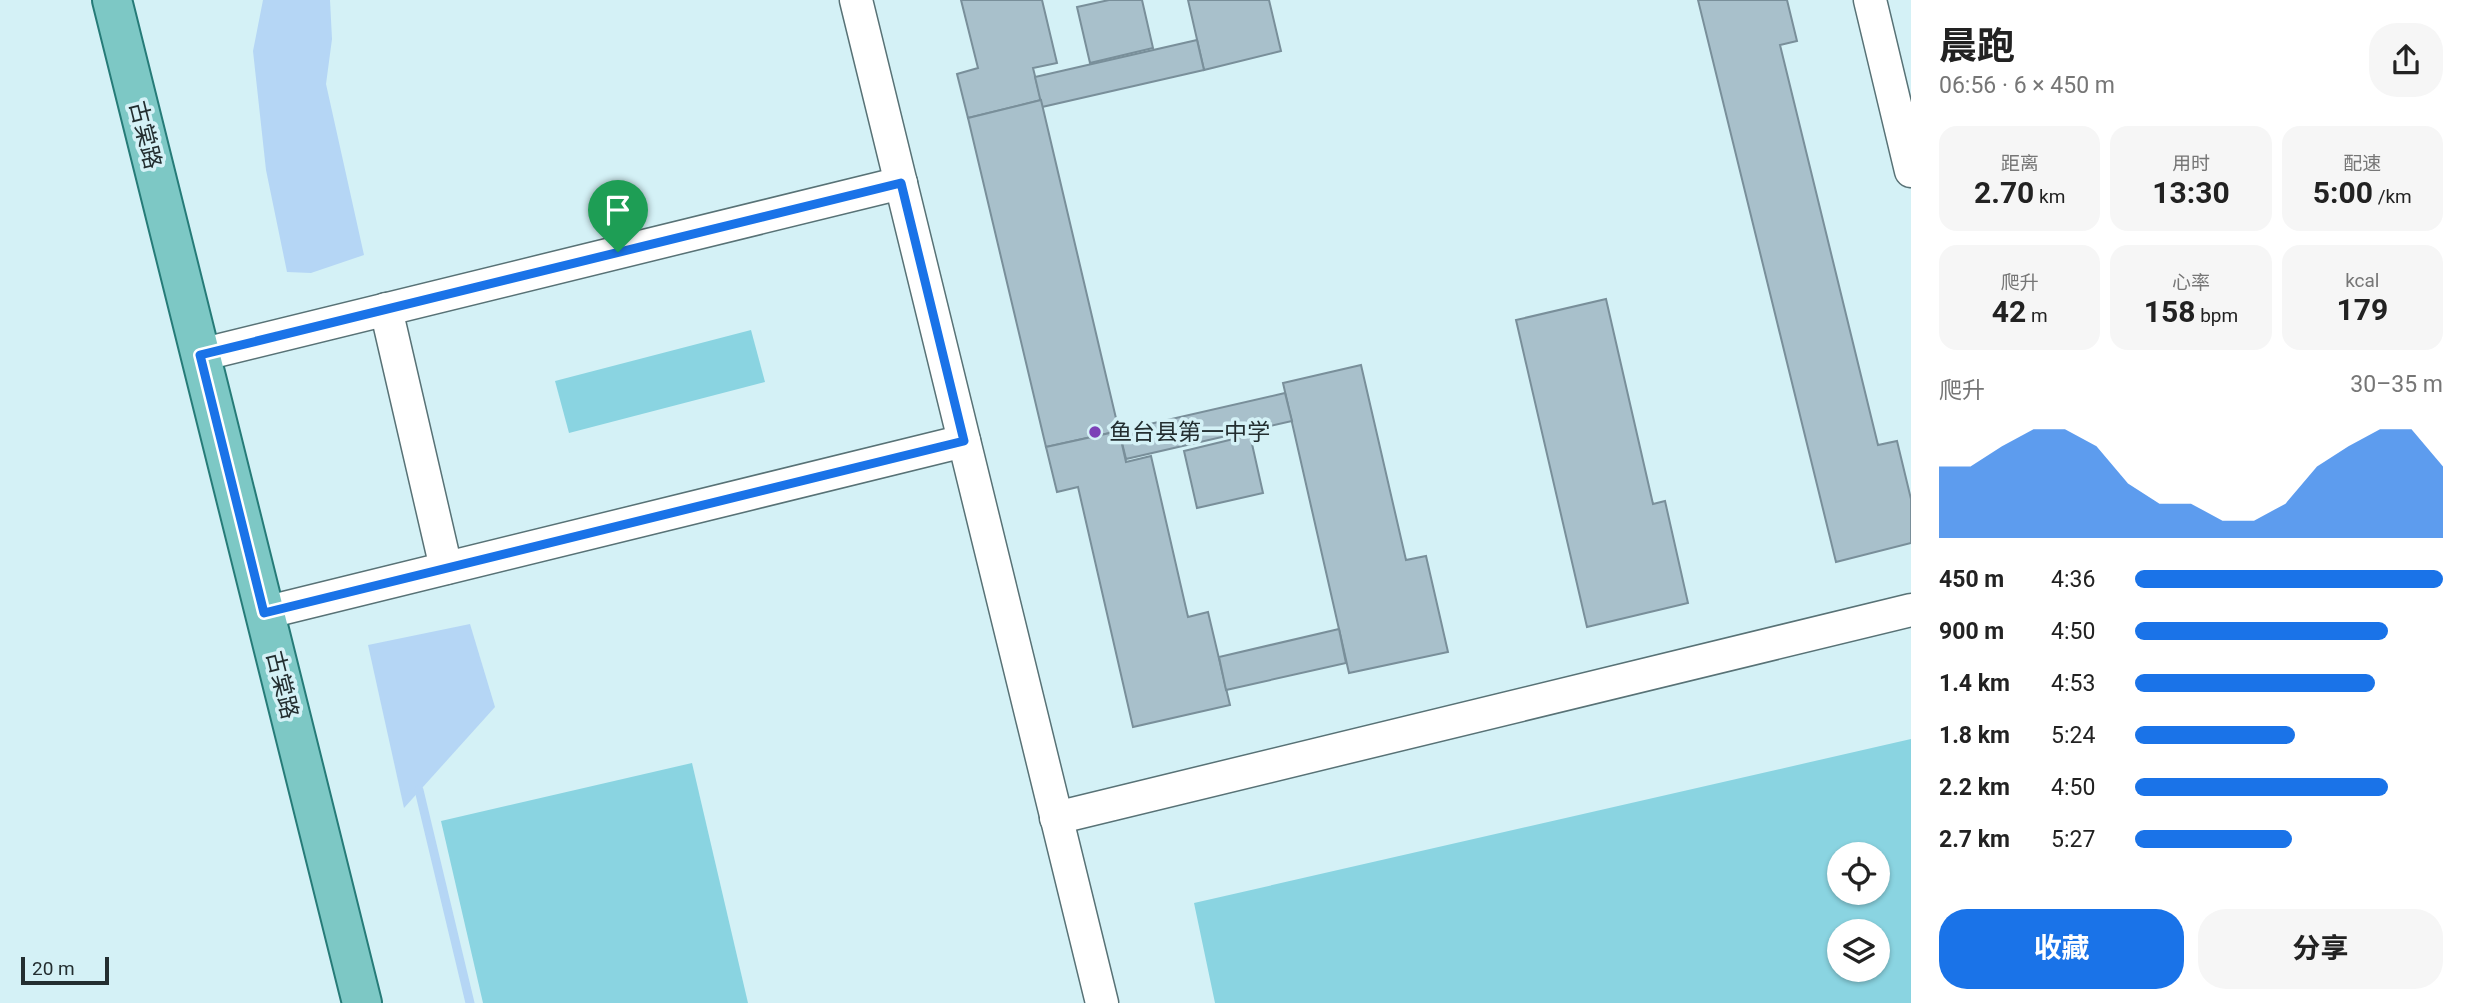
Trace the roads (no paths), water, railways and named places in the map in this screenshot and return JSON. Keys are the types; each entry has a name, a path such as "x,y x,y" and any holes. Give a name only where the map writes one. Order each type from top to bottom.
{"main road":[{"name":"古棠路","path":"112,0 362,1003"}],"lane":[{"path":"856,0 1102,1003"},
{"path":"1870,0 1911,171"},
{"path":"200,355 901,183"},
{"path":"386,309 446,568"},
{"path":"264,613 964,441"},
{"path":"1056,818 1911,610"}],"waterway":[{"path":"419,790 470,1003"}],"place":[{"name":"鱼台县第一中学","path":"1095,432"}]}
